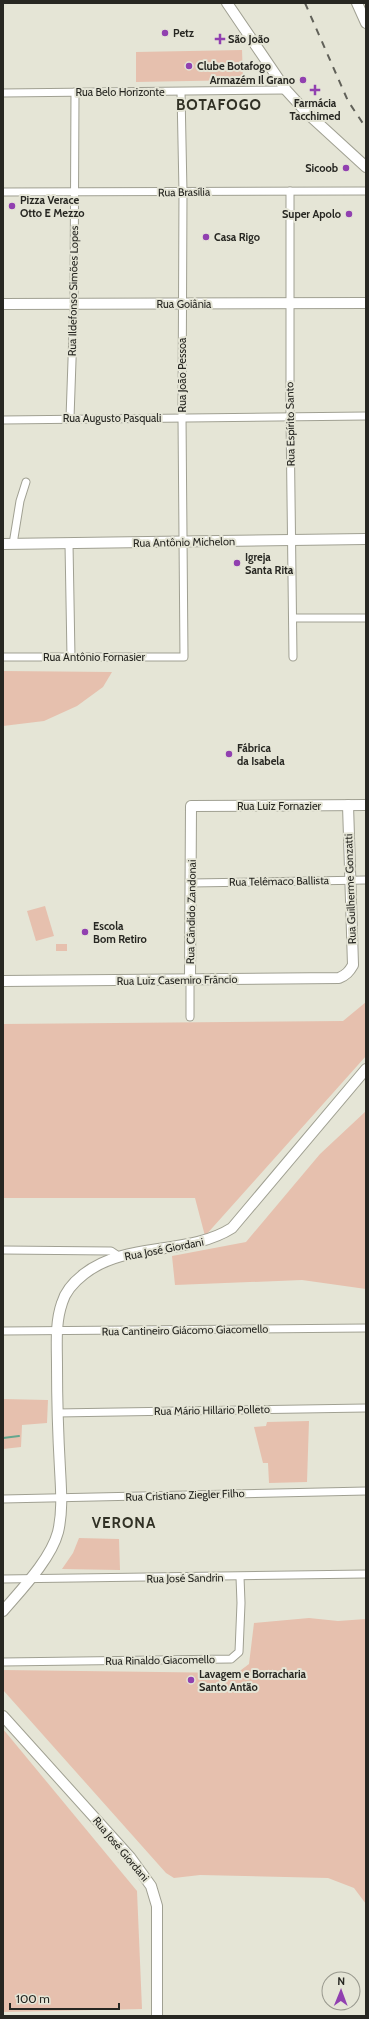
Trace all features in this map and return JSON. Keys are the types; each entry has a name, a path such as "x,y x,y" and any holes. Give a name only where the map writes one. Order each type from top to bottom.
{"street":[{"path":"227,3 286,90 307,113 366,166"},
{"path":"357,3 366,23"},
{"name":"Rua Belo Horizonte","path":"3,93 286,90"},
{"name":"Rua Ildefonso Simões Lopes","path":"70,418 74,303 75,92"},
{"name":"Rua João Pessoa","path":"181,92 183,192 182,417 184,657"},
{"name":"Rua Espírito Santo","path":"290,191 290,416 293,540 293,657"},
{"name":"Rua Brasília","path":"3,192 366,191"},
{"name":"Rua Goiânia","path":"3,304 366,304"},
{"name":"Rua Augusto Pasquali","path":"3,420 70,418 366,416"},
{"path":"8,544 26,482"},
{"name":"Rua Antônio Michelon","path":"8,544 366,539"},
{"path":"69,544 71,657"},
{"path":"293,618 366,618"},
{"name":"Rua Antônio Fornasier","path":"3,657 184,657"},
{"name":"Rua Guilherme Gonzatti","path":"348,805 349,880 353,965 349,973"},
{"name":"Rua Luiz Fornazier","path":"191,806 366,805"},
{"name":"Rua Cândido Zandonai","path":"190,1017 191,806"},
{"name":"Rua Telêmaco Ballista","path":"191,883 366,880"},
{"name":"Rua Luiz Casemiro Frâncio","path":"3,981 339,978 349,973"},
{"name":"Rua José Giordani","path":"3,1611 31,1579 57,1534 61,1498 57,1412 57,1331 62,1302 71,1287 84,1274 101,1264 120,1257 206,1241 232,1228 366,1069"},
{"path":"3,1250 111,1251 120,1257"},
{"name":"Rua Cantineiro Giácomo Giacomello","path":"3,1332 366,1328"},
{"name":"Rua Mário Hillario Polleto","path":"57,1412 366,1408"},
{"name":"Rua Cristiano Ziegler Filho","path":"3,1499 366,1490"},
{"name":"Rua José Sandrin","path":"3,1579 240,1577 366,1574"},
{"name":"Rua Rinaldo Giacomello","path":"3,1662 231,1659 239,1652 241,1603 240,1577"},
{"name":"Rua José Giordani","path":"3,1716 130,1857 151,1886 157,1906 157,2016"}],"shaded area":[{"name":"Clube Botafogo","path":"242,50 243,80 136,82 136,52"},
{"path":"3,671 112,672 103,687 77,706 44,721 3,726"},
{"path":"45,906 54,936 36,941 27,911"},
{"path":"56,944 67,944 67,951 56,951"},
{"path":"366,1002 366,1056 205,1236 195,1198 3,1198 3,1024 343,1021"},
{"path":"366,1111 366,1289 302,1280 175,1285 172,1256 246,1242 320,1154"},
{"path":"3,1399 48,1400 47,1423 22,1425 21,1447 3,1449"},
{"path":"309,1421 307,1482 269,1483 268,1463 263,1463 254,1427 266,1426 267,1422"},
{"path":"79,1538 119,1539 120,1570 62,1569 73,1553"},
{"path":"309,1618 338,1621 366,1619 366,1904 354,1888 328,1878 200,1875 174,1878 166,1873 3,1690 3,1670 237,1673 249,1664 254,1623"},
{"path":"3,1729 137,1891 142,2009 3,2012"}],"waterway":[{"path":"3,1438 19,1436"}],"railway":[{"path":"305,3 348,101 366,128"}],"place":[{"name":"Petz","path":"165,33"},
{"name":"São João","path":"220,39"},
{"name":"Clube Botafogo","path":"189,66"},
{"name":"Armazém Il Grano","path":"303,80"},
{"name":"Farmácia Tacchimed","path":"315,90"},
{"name":"Sicoob","path":"346,168"},
{"name":"Pizza Verace Otto E Mezzo","path":"12,206"},
{"name":"Super Apolo","path":"349,214"},
{"name":"Casa Rigo","path":"206,237"},
{"name":"Igreja Santa Rita","path":"237,563"},
{"name":"Fábrica da Isabela","path":"229,754"},
{"name":"Escola Bom Retiro","path":"85,932"},
{"name":"Lavagem e Borracharia Santo Antão","path":"191,1680"}],"district":[{"name":"BOTAFOGO","path":"219,105"},
{"name":"VERONA","path":"124,1523"}]}
